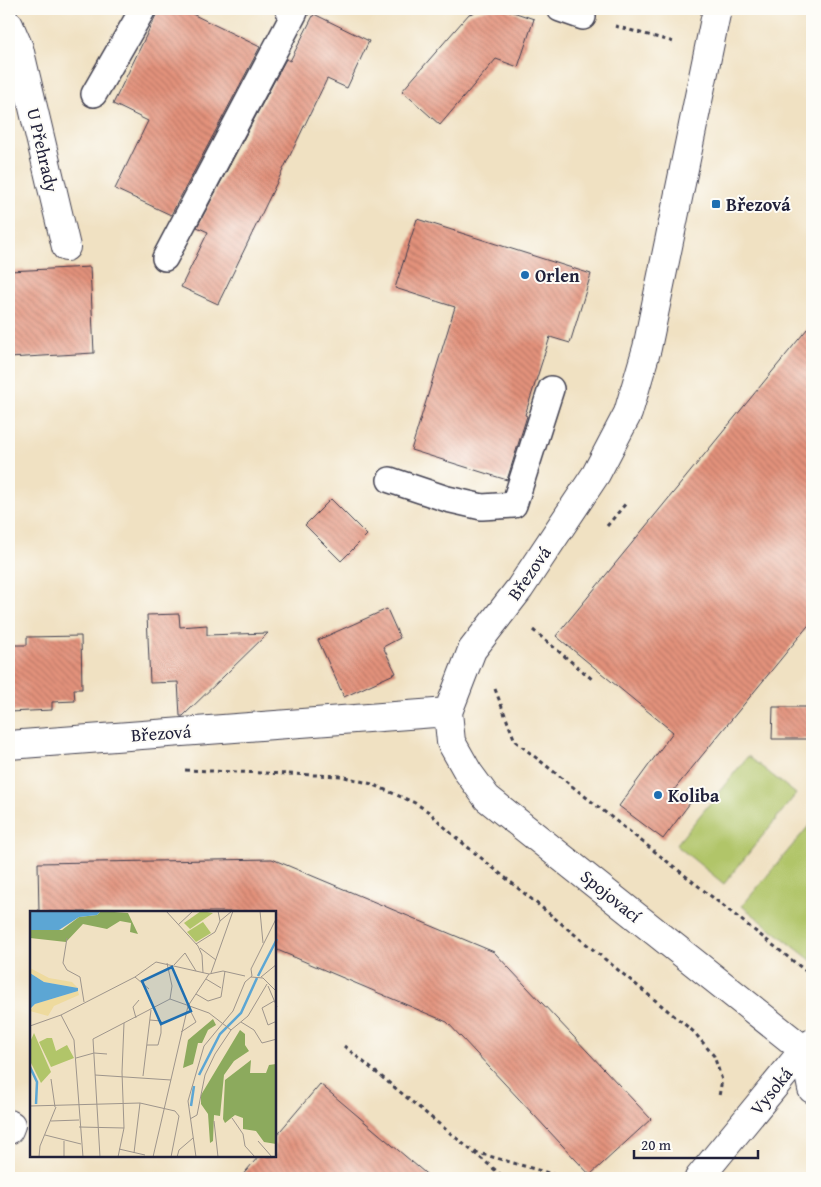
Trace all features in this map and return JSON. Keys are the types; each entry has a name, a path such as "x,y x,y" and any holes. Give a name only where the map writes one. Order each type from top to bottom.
{"street":[{"name":"Březová","path":"9,745 448,712 472,650 520,588 596,474 628,413 647,348 716,9"},
{"name":"U Přehrady","path":"9,25 19,48 66,247"},
{"name":"Spojovací","path":"448,712 451,742 468,772 488,798 809,1049"},
{"name":"Vysoká","path":"809,1049 812,1089"},
{"name":"Vysoká","path":"699,1178 809,1049"}],"lane":[{"path":"94,94 143,9"},
{"path":"165,258 295,12 288,9"},
{"path":"560,9 583,17"},
{"path":"390,480 482,507 514,506 551,389"}],"path":[{"path":"583,17 708,51"},
{"path":"532,630 592,679"},
{"path":"494,687 515,741 812,976"},
{"path":"182,770 341,776 372,784 415,802 694,1032 714,1056 722,1080 718,1097"},
{"path":"344,1046 505,1178"},
{"path":"472,1152 566,1178"}],"green space":[{"path":"748,756 796,794 724,884 676,845"},
{"path":"812,822 812,961 742,906"}],"building":[{"path":"159,9 182,9 260,47 171,215 115,189 148,121 113,104"},
{"path":"489,9 504,9 534,19 518,67 496,59 440,125 402,91 469,14"},
{"path":"314,14 369,41 347,88 327,79 218,304 181,287 208,232 197,227 286,59 290,61"},
{"path":"417,219 591,274 570,343 550,337 507,480 411,450 455,307 395,288"},
{"path":"90,267 94,353 9,358 9,271"},
{"path":"812,323 812,621 673,791 690,803 663,839 619,806 673,732 556,636"},
{"path":"331,499 367,535 341,561 305,525"},
{"path":"387,609 400,638 383,647 396,673 344,697 318,640"},
{"path":"179,614 180,627 207,625 207,635 268,633 183,716 180,716 178,682 150,683 147,615"},
{"path":"81,636 82,689 74,689 75,701 52,702 52,710 9,712 9,645 27,645 27,637"},
{"path":"773,707 812,707 812,739 772,739"},
{"path":"272,859 494,952 651,1119 590,1175 447,1022 276,949 276,911 39,911 38,863"},
{"path":"320,1084 431,1178 240,1178 258,1157 276,1157 276,1136"}],"place":[{"name":"Březová","path":"716,204"},
{"name":"Orlen","path":"525,275"},
{"name":"Koliba","path":"658,795"}]}
